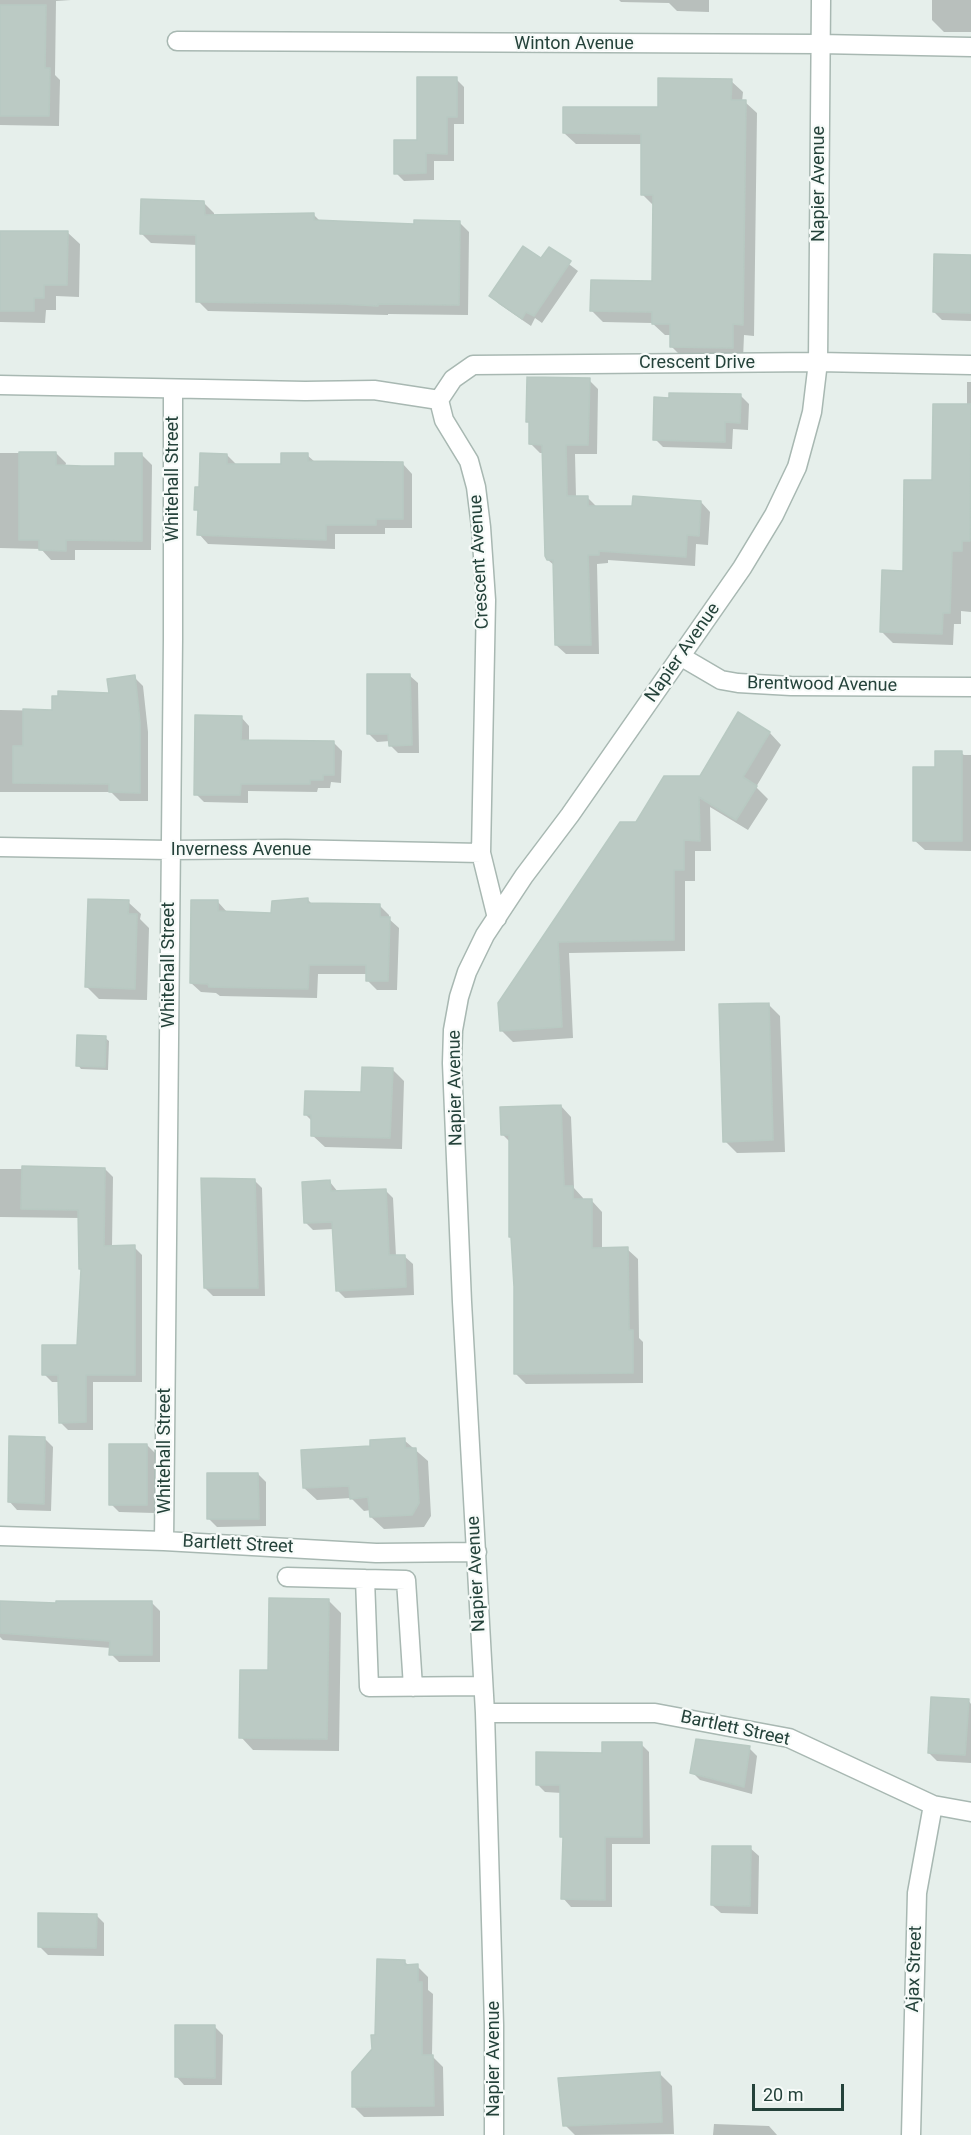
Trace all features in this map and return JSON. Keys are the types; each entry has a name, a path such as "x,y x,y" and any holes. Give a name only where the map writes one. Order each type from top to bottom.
{"street":[{"name":"Napier Avenue","path":"494,2135 495,2025 483,1686 462,1302 452,1063 453,1030 459,997 475,953 524,876 605,766 742,568 774,515 796,467 812,412 818,362 821,0"},
{"name":"Winton Avenue","path":"177,41 820,44 971,48"},
{"name":"Crescent Drive","path":"439,400 453,379 472,365 818,362 971,364"},
{"path":"0,386 374,390 439,400"},
{"name":"Whitehall Street","path":"164,1541 169,850 173,639 173,389"},
{"name":"Crescent Avenue","path":"439,400 444,420 469,461 476,487 481,527 486,600 481,853 497,918"},
{"name":"Brentwood Avenue","path":"680,657 721,680 738,683 791,686 971,687"},
{"name":"Inverness Avenue","path":"0,847 481,853"},
{"name":"Bartlett Street","path":"0,1536 164,1541 376,1553 477,1552"},
{"path":"287,1577 406,1580 413,1687"},
{"path":"365,1579 369,1687 483,1686"},
{"name":"Bartlett Street","path":"484,1713 655,1713 789,1738 933,1805 971,1812"},
{"name":"Ajax Street","path":"911,2135 917,1893 933,1805"}],"building":[{"path":"0,5 46,5 45,68 50,68 49,116 0,116"},
{"path":"417,77 457,77 457,117 447,117 447,154 426,153 426,173 394,174 394,140 417,140"},
{"path":"658,78 732,79 731,100 746,100 743,325 733,324 733,348 670,347 670,324 652,324 652,312 590,311 591,280 652,281 653,195 641,195 641,134 563,133 563,107 658,107"},
{"path":"141,199 204,201 205,215 314,213 314,220 414,224 414,220 460,221 459,305 378,304 378,306 196,302 196,235 140,234"},
{"path":"0,231 68,231 67,285 44,285 44,298 34,298 34,311 0,311"},
{"path":"523,246 541,258 549,247 571,261 534,316 526,312 522,319 489,296"},
{"path":"934,254 971,255 971,313 933,312"},
{"path":"527,377 590,378 588,445 566,445 567,496 588,496 588,506 632,506 633,496 701,501 699,536 687,535 686,557 599,551 599,555 588,555 591,645 555,645 553,560 547,560 545,556 542,445 529,444 529,422 526,422"},
{"path":"669,393 741,394 740,423 725,422 725,442 653,440 654,397 669,398"},
{"path":"933,404 971,404 970,541 962,541 962,551 952,551 950,613 943,613 942,634 880,632 882,570 903,571 904,480 932,480"},
{"path":"19,452 56,452 56,465 82,466 115,466 115,453 142,453 142,541 66,540 66,551 39,550 39,540 19,540"},
{"path":"200,453 227,454 227,464 281,464 281,453 308,453 308,461 403,462 403,519 376,519 376,525 326,525 326,540 197,535 198,510 194,510 195,487 199,487"},
{"path":"367,674 410,674 412,745 389,746 388,734 367,734"},
{"path":"135,675 140,722 140,793 109,792 109,784 13,783 13,746 23,746 23,709 52,710 52,696 58,696 58,691 109,693 107,679"},
{"path":"738,712 770,732 743,777 757,786 736,820 699,797 700,841 684,840 684,870 674,870 674,940 558,942 562,1027 500,1031 498,1003 620,822 636,822 664,776 700,776"},
{"path":"195,715 242,716 241,740 334,741 334,775 323,775 323,780 310,780 310,784 241,784 240,795 194,795"},
{"path":"935,751 962,751 962,841 913,841 913,767 935,767"},
{"path":"308,898 308,903 380,904 380,917 390,917 388,981 366,981 366,965 309,965 308,989 209,987 208,984 190,983 191,900 218,900 218,911 271,913 272,901"},
{"path":"88,899 129,900 128,914 137,914 135,989 85,987"},
{"path":"769,1003 773,1140 723,1142 719,1004"},
{"path":"77,1035 106,1036 105,1067 76,1066"},
{"path":"362,1067 393,1068 390,1138 311,1136 311,1115 304,1115 305,1091 361,1092"},
{"path":"561,1105 564,1186 573,1186 573,1199 592,1199 592,1248 628,1247 629,1330 633,1330 633,1373 514,1374 514,1287 511,1237 509,1237 509,1135 501,1135 500,1107"},
{"path":"22,1166 105,1168 104,1246 135,1245 135,1375 86,1375 86,1422 59,1423 58,1375 42,1375 42,1345 77,1345 81,1269 79,1269 78,1210 21,1209"},
{"path":"201,1178 255,1179 258,1288 204,1288"},
{"path":"330,1180 331,1191 386,1189 389,1255 405,1255 406,1287 336,1291 332,1222 304,1223 302,1182"},
{"path":"9,1436 45,1437 44,1504 8,1502"},
{"path":"405,1438 405,1448 416,1448 419,1503 412,1515 370,1517 368,1497 350,1499 349,1486 303,1488 301,1450 370,1446 370,1440"},
{"path":"109,1444 147,1444 147,1505 109,1505"},
{"path":"207,1473 258,1473 259,1519 207,1519"},
{"path":"269,1598 329,1599 327,1739 239,1738 240,1670 268,1670"},
{"path":"0,1601 56,1603 56,1601 152,1601 152,1655 109,1655 110,1641 0,1633"},
{"path":"931,1697 969,1699 965,1755 928,1753"},
{"path":"696,1739 750,1746 744,1787 690,1773"},
{"path":"602,1742 642,1742 642,1837 605,1837 605,1900 561,1899 563,1837 560,1837 560,1785 536,1785 536,1752 602,1753"},
{"path":"712,1846 751,1846 750,1906 711,1905"},
{"path":"38,1913 97,1914 96,1948 38,1947"},
{"path":"377,1959 405,1960 405,1965 418,1964 418,1982 422,1982 422,2055 433,2055 434,2106 352,2107 352,2072 372,2049 371,2035 375,2035"},
{"path":"175,2025 215,2025 215,2078 175,2077"},
{"path":"660,2072 662,2122 563,2126 558,2078"}]}
